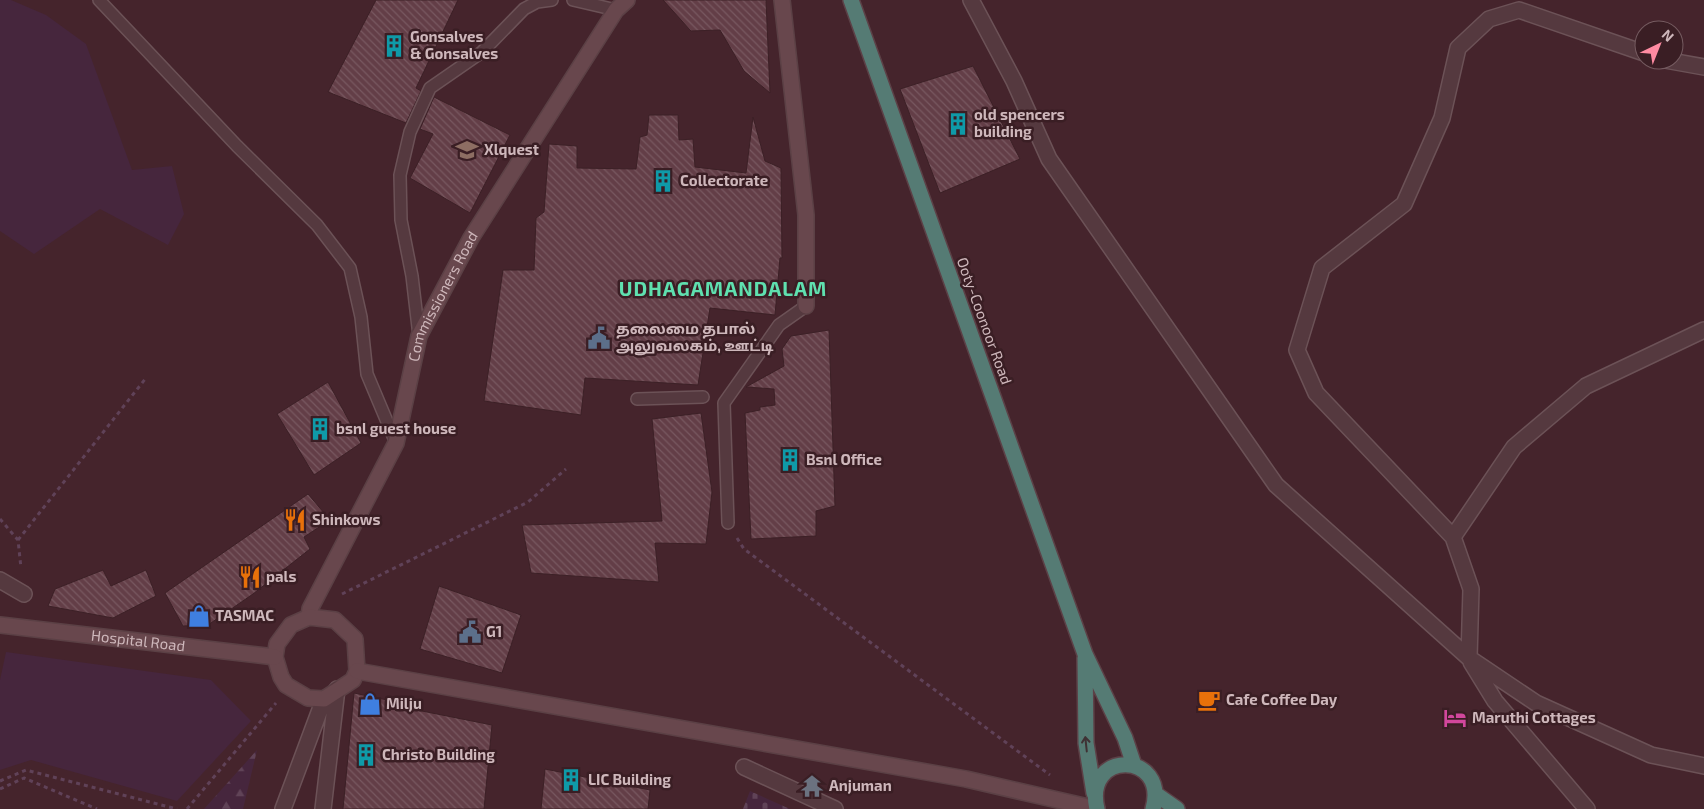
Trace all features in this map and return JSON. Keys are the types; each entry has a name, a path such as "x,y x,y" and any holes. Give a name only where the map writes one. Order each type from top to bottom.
{"highway":[{"name":"Ooty-Coonoor Road","path":"851,0 1085,654 1125,738 1134,765"},
{"name":"Ooty-Coonoor Road","path":"1085,654 1086,743 1097,809"},
{"path":"1094,792 1101,775 1113,766 1134,765 1150,776 1155,802 1177,809"}],"street":[{"path":"782,0 806,215 806,306"},
{"path":"971,0 1014,80 1049,159 1276,485 1469,658 1536,703 1651,755 1704,766"},
{"name":"Commissioners Road","path":"310,613 396,443 419,336 471,238 621,5"},
{"path":"1587,809 1495,702 1469,658 1471,589 1452,537 1316,393 1297,350 1322,268 1404,204 1442,118 1458,48 1488,19 1520,10 1634,50"},
{"path":"1684,63 1704,67"},
{"path":"1452,537 1514,447 1586,386 1704,330"},
{"path":"0,580 24,594"},
{"path":"283,809 324,699 353,680 357,670 354,639 335,620 310,613 291,625 277,644 276,657 281,677 286,685 308,698 324,699"},
{"name":"Hospital Road","path":"0,625 276,657"},
{"path":"357,670 966,779 1097,809"},
{"path":"324,809 337,689"},
{"path":"744,767 835,809"}],"lane":[{"path":"99,0 237,146 317,225 350,268 361,317 367,374 396,443"},
{"path":"419,336 412,276 401,220 400,174 410,132 430,88 482,52 524,9 539,1 552,0"},
{"path":"573,0 621,5"},
{"path":"728,523 724,403 779,325 806,306"},
{"path":"637,399 703,397"}],"path":[{"path":"18,540 146,378"},
{"path":"310,613 528,502 566,469"},
{"path":"744,549 1057,781"},
{"path":"187,809 274,707 286,685"},
{"path":"0,781 26,770 177,809"},
{"path":"0,789 24,778 97,809"}],"green space":[{"path":"0,0 11,0 46,15 86,44 132,170 172,166 184,214 168,245 100,209 34,254 0,231"},
{"path":"6,652 211,680 251,721 177,801 31,760 0,770 0,680"},
{"path":"257,750 243,809 204,809"},
{"path":"750,791 790,809 743,809"}],"building":[{"name":"Gonsalves & Gonsalves","path":"376,0 458,0 416,88 421,91 406,123 328,92"},
{"path":"663,0 766,0 770,93 744,71 720,30 691,31"},
{"name":"old spencers building","path":"973,66 1020,159 940,193 900,89"},
{"path":"434,97 510,135 470,213 410,178 433,134 420,129"},
{"path":"649,115 678,115 679,140 693,139 695,167 746,173 753,117 765,161 781,168 782,258 780,258 775,315 710,308 698,385 585,378 581,415 484,401 503,270 534,270 536,218 544,212 549,144 577,146 577,168 636,169 640,137 647,135"},
{"name":"Bsnl Office","path":"829,330 835,506 816,511 816,536 751,539 745,413 760,410 760,407 775,405 774,389 746,387 784,366 782,349 791,336"},
{"name":"bsnl guest house","path":"328,382 361,443 314,475 277,414"},
{"path":"701,413 712,492 706,544 655,543 659,582 531,573 522,525 662,521 652,419"},
{"path":"308,494 330,520 304,537 310,549 253,594 208,625 183,626 165,593"},
{"path":"103,570 111,586 146,570 156,596 113,618 48,606 55,589"},
{"name":"G1","path":"439,586 521,615 502,673 420,649"},
{"path":"354,693 392,701 392,705 492,725 484,809 343,809"},
{"name":"LIC Building","path":"545,769 650,790 648,809 541,809"}],"place":[{"name":"Gonsalves & Gonsalves","path":"394,46"},
{"name":"old spencers building","path":"958,124"},
{"name":"Xlquest","path":"467,150"},
{"name":"Collectorate","path":"663,181"},
{"name":"தலைமை தபால் அலுவலகம், ஊட்டி","path":"599,338"},
{"name":"bsnl guest house","path":"320,429"},
{"name":"Bsnl Office","path":"790,460"},
{"name":"Shinkows","path":"295,520"},
{"name":"pals","path":"250,577"},
{"name":"TASMAC","path":"199,616"},
{"name":"G1","path":"470,632"},
{"name":"Cafe Coffee Day","path":"1209,700"},
{"name":"Milju","path":"370,704"},
{"name":"Maruthi Cottages","path":"1455,718"},
{"name":"Christo Building","path":"366,755"},
{"name":"LIC Building","path":"571,780"},
{"name":"Anjuman","path":"812,786"}],"district":[{"name":"UDHAGAMANDALAM","path":"723,289"}]}
